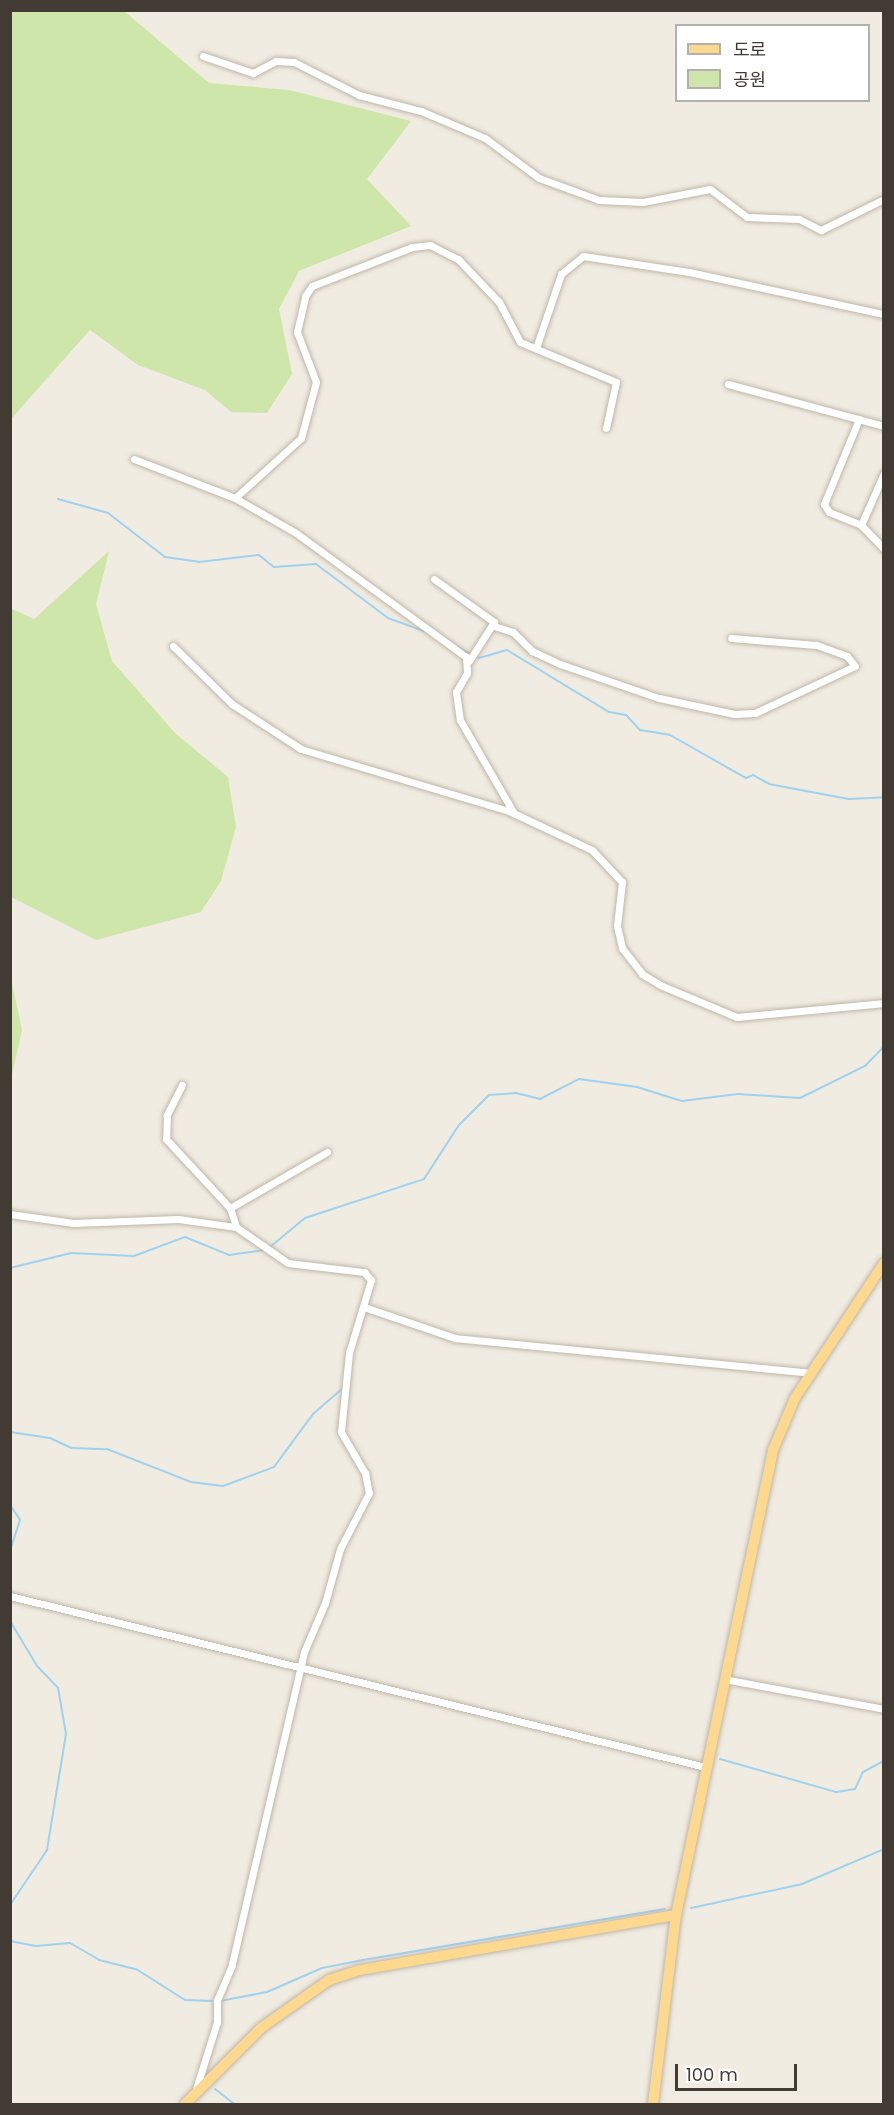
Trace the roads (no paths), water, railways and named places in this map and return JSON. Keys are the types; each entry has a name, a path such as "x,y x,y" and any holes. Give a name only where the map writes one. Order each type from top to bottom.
{"main road":[{"path":"653,2104 676,1916 705,1767 773,1450 811,1373 884,1263"},
{"path":"185,2104 279,2013 316,1986 342,1976 676,1916"}],"street":[{"path":"203,57 253,72 276,61 294,62 351,92 422,111 485,138 539,178 599,200 643,202 710,189 747,217 799,219 821,230 884,199"},
{"path":"235,498 301,438 316,382 297,324 312,286 430,245 458,259 500,302 520,342 616,382 606,428"},
{"path":"536,348 561,274 583,256 688,272 884,314"},
{"path":"728,384 884,426"},
{"path":"859,419 824,504 829,512 861,525 884,549"},
{"path":"134,459 235,498 320,548 469,661"},
{"path":"861,525 884,473"},
{"path":"434,579 490,617 494,626 513,632 532,651 560,664 659,698 734,714 755,713 855,666 847,656 816,645 731,638"},
{"path":"494,626 469,661 456,692 460,720 514,813"},
{"path":"173,646 232,704 301,749 514,813 591,850 618,873 624,890 617,926 622,948 642,974 660,985 737,1017 884,1003"},
{"path":"182,1084 167,1115 166,1139 230,1208 236,1227"},
{"path":"230,1208 327,1152"},
{"path":"10,1214 73,1223 178,1219 236,1227 293,1265 367,1274 371,1284 349,1353 341,1432 366,1473 369,1493 340,1549 302,1669 229,1980 217,2001 217,2022 195,2092"},
{"path":"364,1306 455,1338 811,1373"},
{"path":"10,1596 705,1767"},
{"path":"724,1679 884,1709"}],"waterway":[{"path":"58,499 108,513 165,557 199,562 259,555 274,567 316,564 388,618 429,633"},
{"path":"458,647 479,658 507,650 609,712 626,715 640,730 670,735 746,778 753,775 769,784 849,799 884,797"},
{"path":"270,1247 305,1218 424,1179 459,1125 489,1095 516,1093 540,1099 579,1079 637,1087 682,1101 738,1094 800,1098 865,1066 884,1046"},
{"path":"10,1268 71,1253 134,1256 185,1237 229,1255 265,1250"},
{"path":"10,1432 50,1438 71,1448 107,1449 191,1482 223,1486 274,1467 313,1414 343,1388"},
{"path":"10,1505 20,1520 10,1551"},
{"path":"10,1621 37,1666 58,1688 66,1734 47,1850 10,1905"},
{"path":"720,1759 836,1792 855,1789 863,1772 884,1761"},
{"path":"691,1908 802,1884 884,1849"},
{"path":"220,2001 267,1992 322,1968 665,1909"},
{"path":"10,1941 36,1946 70,1943 99,1960 136,1969 185,2000 214,2001"},
{"path":"215,2089 234,2104"}]}
